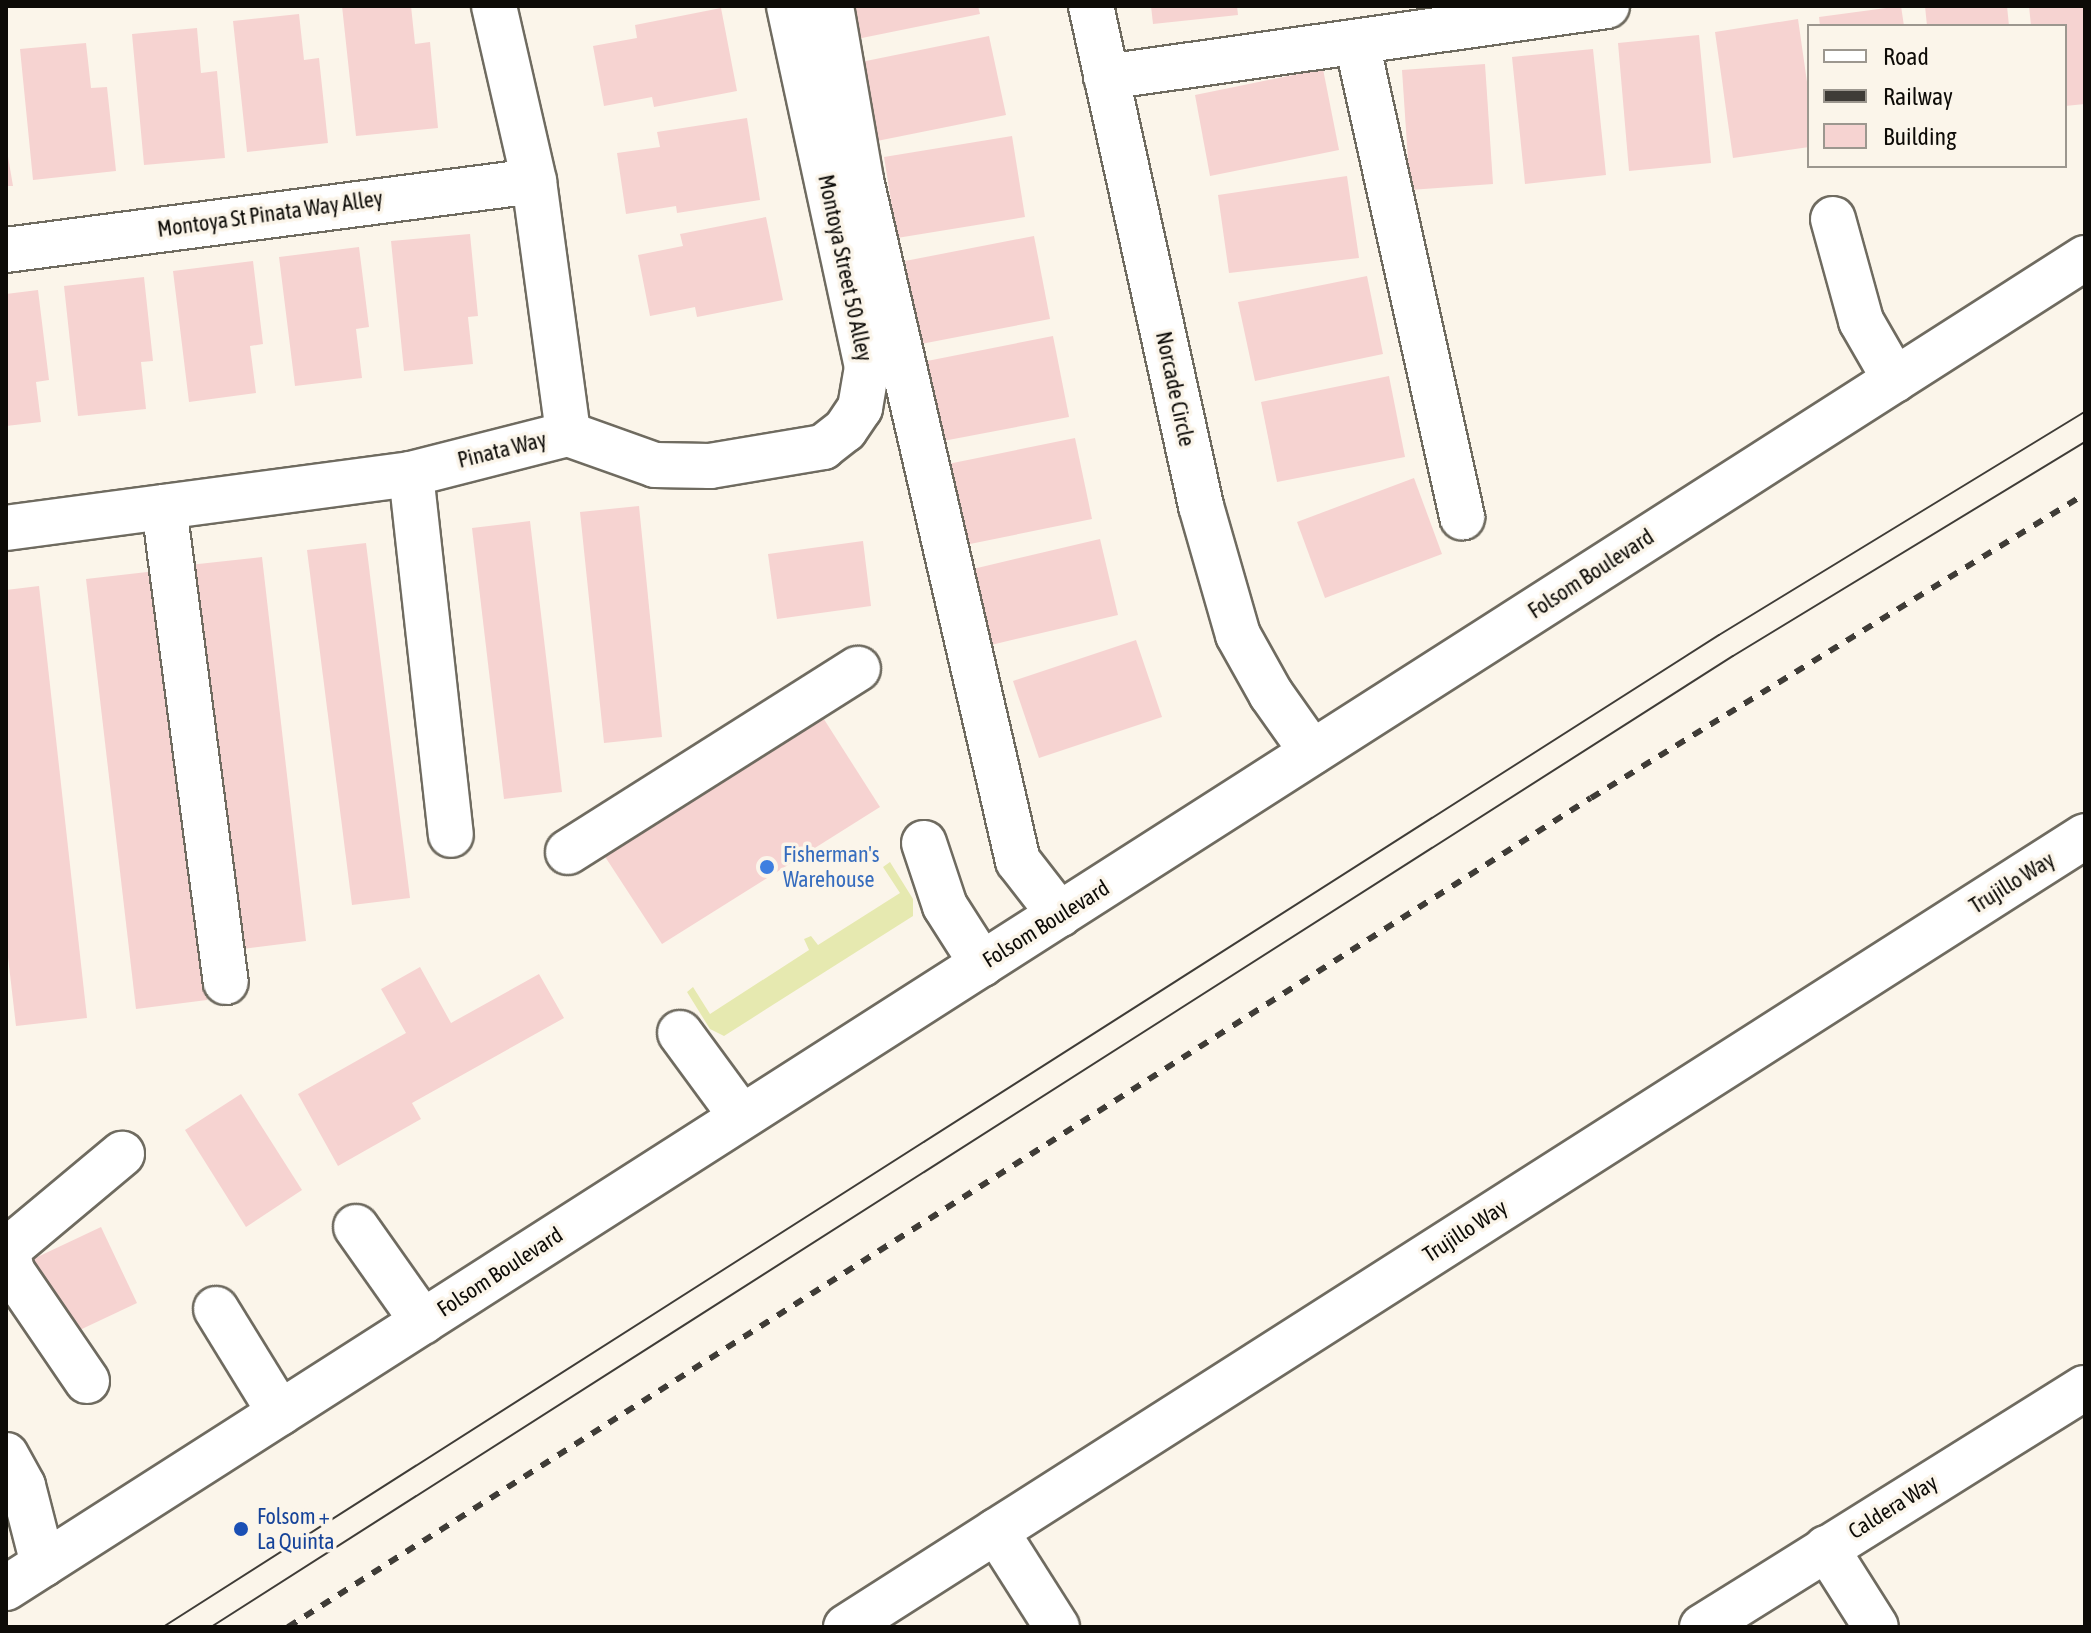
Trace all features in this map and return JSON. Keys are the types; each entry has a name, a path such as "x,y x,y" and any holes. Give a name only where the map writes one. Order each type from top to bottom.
{"street":[{"name":"Pinata Way","path":"6,528 411,474 568,434 534,181 494,6"},
{"name":"Montoya Street 50 Alley","path":"568,434 655,465 710,466 823,447 845,430 860,408 867,367 789,6"},
{"path":"831,6 861,180 1018,861 1060,915"},
{"name":"Norcade Circle","path":"1091,6 1201,506 1238,635 1271,694 1312,752"},
{"path":"1106,77 1607,6"},
{"path":"1357,43 1462,518"},
{"name":"Montoya St Pinata Way Alley","path":"6,250 534,181"},
{"path":"1833,219 1861,321 1895,380"},
{"name":"Folsom Boulevard","path":"6,1588 2085,258"},
{"path":"411,474 451,835"},
{"path":"164,507 226,982"},
{"path":"568,852 858,669"},
{"name":"Trujillo Way","path":"846,1627 2085,836"},
{"path":"924,843 945,906 982,964"},
{"path":"680,1033 741,1116"},
{"path":"87,1381 12,1271 7,1250 122,1154"},
{"path":"356,1227 423,1322"},
{"path":"216,1309 280,1413"},
{"name":"Caldera Way","path":"1702,1627 2085,1388"},
{"path":"6,1455 23,1486 43,1564"},
{"path":"996,1531 1057,1627"},
{"path":"6,1535 43,1564"},
{"path":"1826,1548 1876,1627"}],"green space":[{"path":"890,862 913,899 913,916 724,1036 710,1029 687,992 693,987 710,1014 809,950 804,939 811,936 818,945 900,893 883,867"}],"building":[{"path":"342,6 411,6 415,44 430,42 438,128 356,136"},
{"path":"845,6 978,6 980,14 852,40"},
{"path":"1151,6 1237,6 1238,15 1153,24"},
{"path":"1901,6 1904,24 1820,24 1819,17"},
{"path":"1925,6 2007,6 2009,24 1927,24"},
{"path":"2029,6 2085,6 2085,104 2067,106 2067,24 2031,24"},
{"path":"721,8 737,91 654,107 652,97 604,106 593,46 637,38 635,25"},
{"path":"299,14 304,60 319,58 328,143 247,152 233,21"},
{"path":"1798,19 1807,82 1807,147 1733,158 1715,32"},
{"path":"197,28 201,73 217,71 225,158 144,165 132,34"},
{"path":"1699,35 1711,163 1629,171 1618,43"},
{"path":"989,36 1006,115 877,141 861,62"},
{"path":"86,43 91,88 107,87 116,171 33,180 20,49"},
{"path":"1593,49 1606,175 1525,184 1512,57"},
{"path":"1485,64 1493,184 1410,190 1402,70"},
{"path":"1323,69 1339,150 1210,176 1195,95"},
{"path":"747,118 760,200 677,213 676,206 626,214 617,153 660,147 657,132"},
{"path":"1012,136 1025,217 897,238 884,157"},
{"path":"6,145 13,186 6,186"},
{"path":"1347,176 1359,258 1229,273 1218,195"},
{"path":"766,217 783,300 697,317 695,307 650,316 638,255 683,246 680,234"},
{"path":"470,234 478,316 468,317 473,364 404,371 391,241"},
{"path":"1034,236 1050,319 921,344 905,261"},
{"path":"359,247 369,327 356,329 362,378 295,386 279,257"},
{"path":"253,261 263,344 250,346 256,393 189,402 173,271"},
{"path":"1367,276 1383,354 1255,381 1238,302"},
{"path":"144,277 153,361 141,362 146,409 78,416 64,286"},
{"path":"38,290 49,380 36,382 41,422 6,426 6,294"},
{"path":"1053,336 1069,417 943,441 927,361"},
{"path":"1389,376 1405,457 1277,482 1261,402"},
{"path":"1075,438 1092,519 965,545 948,464"},
{"path":"1414,478 1442,554 1325,598 1297,522"},
{"path":"639,506 662,737 604,743 580,512"},
{"path":"530,521 562,792 504,799 472,528"},
{"path":"1100,539 1118,615 991,645 973,569"},
{"path":"863,541 871,606 777,619 768,554"},
{"path":"366,543 410,898 352,905 307,550"},
{"path":"262,557 306,941 234,950 189,565"},
{"path":"156,571 207,1000 136,1009 86,579"},
{"path":"39,586 87,1018 16,1026 6,940 6,590"},
{"path":"1136,640 1162,717 1039,758 1013,681"},
{"path":"820,713 880,807 662,944 602,852"},
{"path":"420,967 451,1023 539,974 564,1018 412,1103 421,1119 338,1166 298,1094 406,1033 381,989"},
{"path":"241,1094 302,1190 246,1227 185,1130"},
{"path":"101,1227 137,1303 67,1336 31,1260"}],"tram line":[{"path":"163,1627 1719,635 2085,412"},
{"path":"211,1627 1733,656 2085,442"}],"railway":[{"path":"288,1627 1591,798 2085,494"}],"place":[{"name":"Fisherman's Warehouse","path":"767,867"},
{"name":"Folsom + La Quinta","path":"241,1529"}]}
